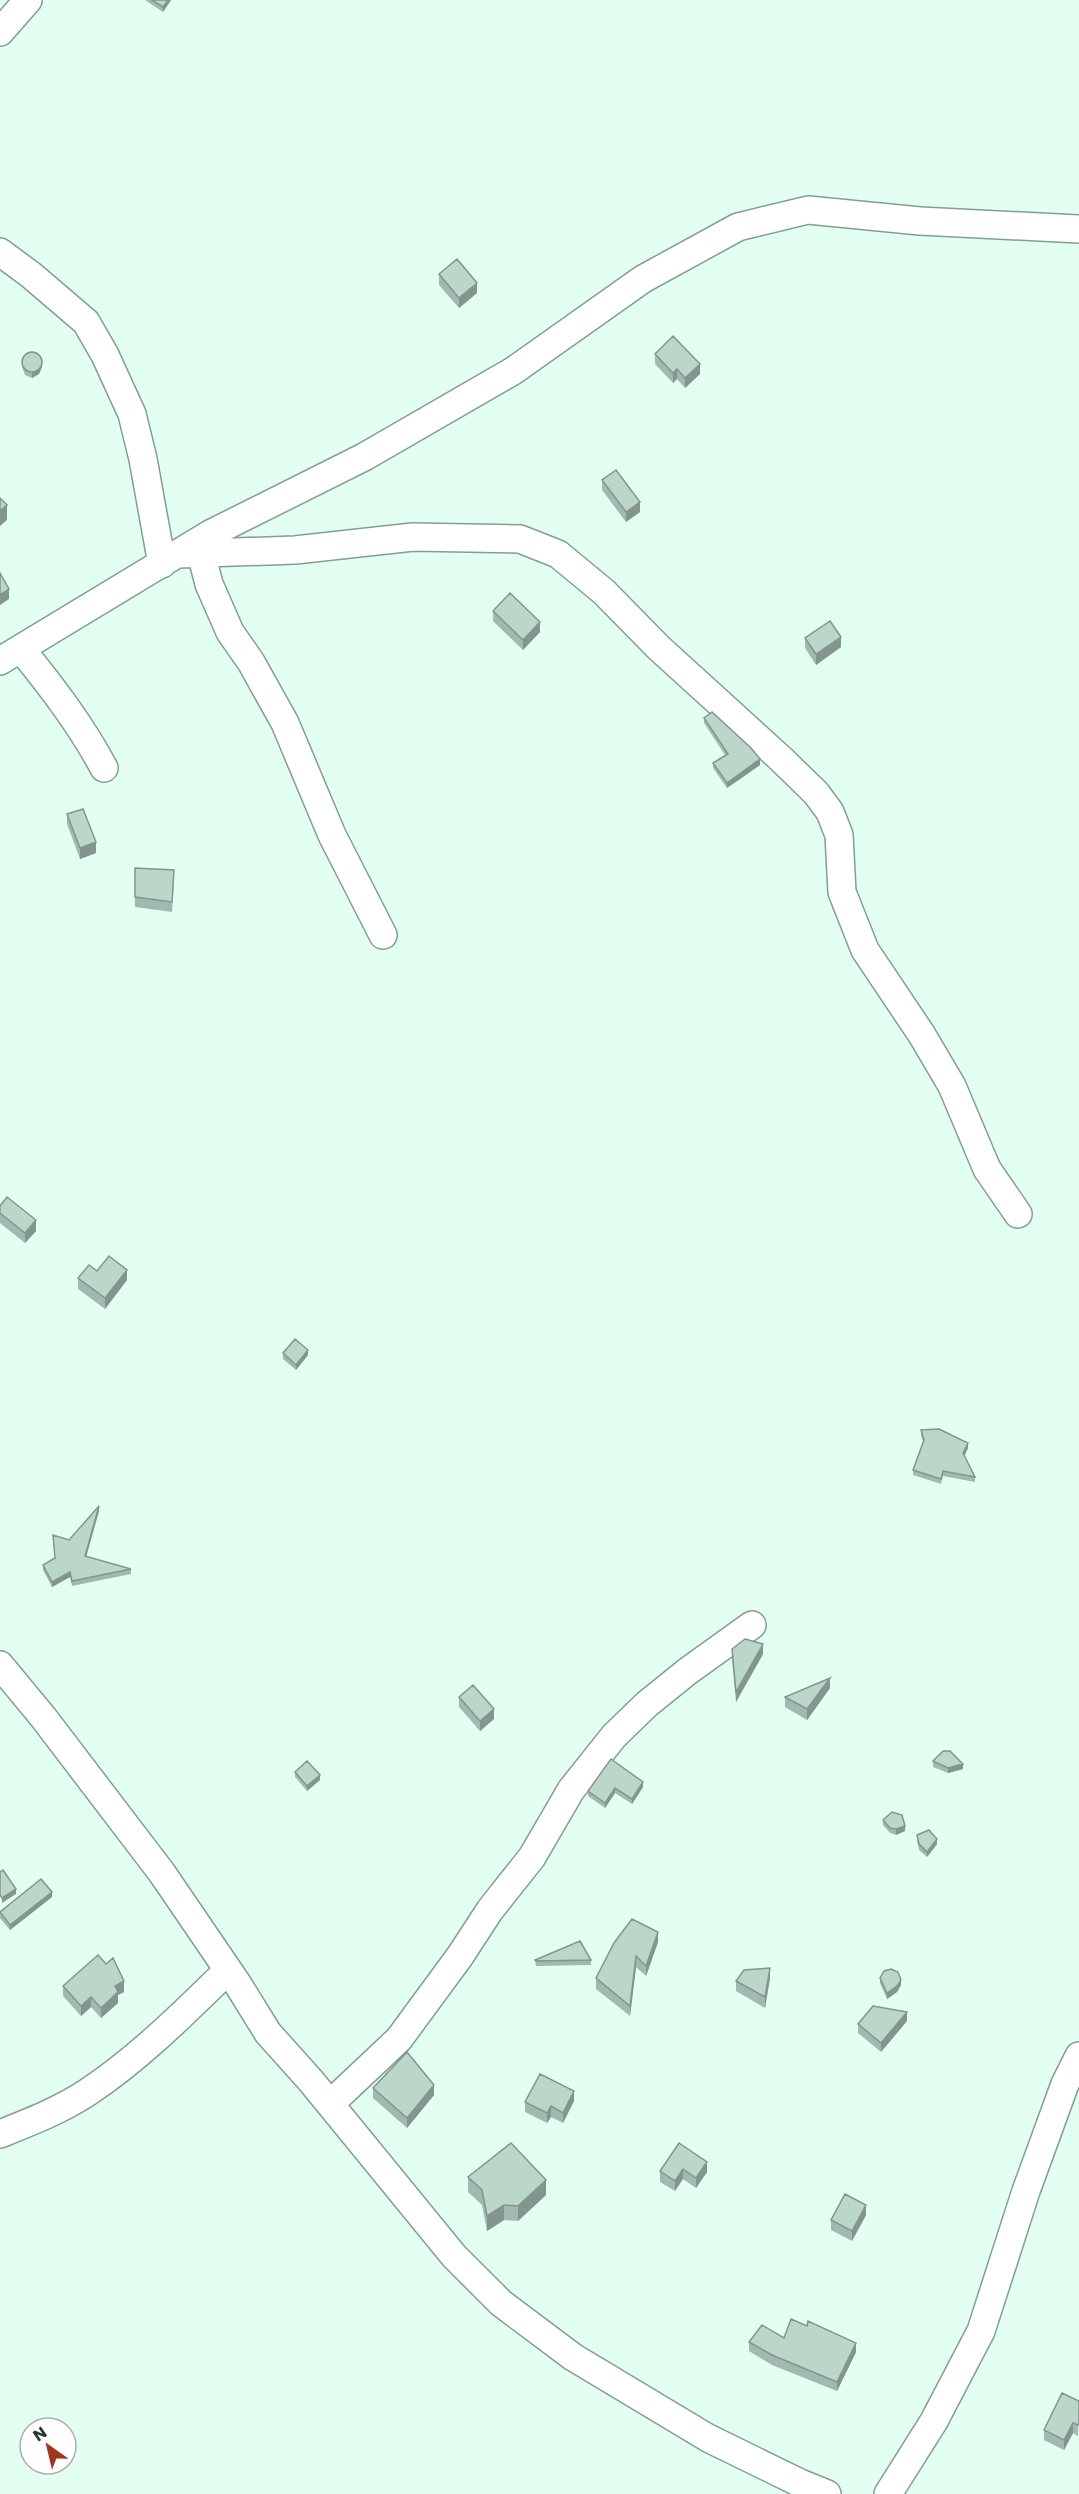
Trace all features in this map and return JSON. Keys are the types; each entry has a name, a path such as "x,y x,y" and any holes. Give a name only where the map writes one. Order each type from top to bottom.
{"street":[{"path":"0,32 28,0"},
{"path":"104,768 72,713 11,655 180,557 210,534 364,457 513,371 643,279 738,227 808,210 920,221 1079,228"},
{"path":"0,252 31,274 86,322 105,355 132,414 143,459 180,557 209,584 230,632 251,663 285,723 332,835 383,935"},
{"path":"180,557 295,550 413,537 520,540 558,554 604,592 659,648 781,759 816,793 830,812 839,835 842,892 865,950 922,1035 952,1086 987,1169 1018,1214"},
{"path":"330,2104 399,2039 460,1956 490,1910 532,1857 571,1791 614,1736 647,1704 688,1671 752,1625"},
{"path":"0,1665 43,1717 162,1873 268,2033 330,2104 454,2256 501,2303 583,2363 785,2486 827,2494"},
{"path":"0,2134 43,2117 87,2092 172,2025 228,1970"},
{"path":"888,2494 934,2421 981,2331 1026,2191 1065,2084 1079,2056"}],"building":[{"path":"152,0 168,0 163,7"},
{"path":"457,259 477,283 459,298 439,274"},
{"path":"673,336 700,364 685,378 677,369 673,373 655,354"},
{"path":"32,352 39,355 42,362 39,369 32,372 25,369 22,362 25,355"},
{"path":"616,470 640,502 626,512 602,480"},
{"path":"0,498 7,505 0,511"},
{"path":"0,573 9,589 0,595"},
{"path":"510,593 540,622 523,640 493,611"},
{"path":"830,621 841,637 816,654 805,638"},
{"path":"712,712 760,759 727,783 713,763 728,754 704,718"},
{"path":"83,809 96,842 80,848 67,814"},
{"path":"135,868 174,870 172,902 135,897"},
{"path":"7,1197 36,1220 25,1233 0,1213 0,1206"},
{"path":"109,1256 127,1270 105,1298 78,1278 89,1265 97,1271"},
{"path":"295,1339 308,1350 296,1365 283,1353"},
{"path":"939,1429 968,1443 963,1453 975,1477 943,1471 941,1479 913,1470 924,1440 921,1430"},
{"path":"99,1506 85,1556 131,1569 72,1581 70,1572 52,1582 43,1565 55,1558 53,1535 69,1540"},
{"path":"745,1639 763,1644 736,1692 732,1649"},
{"path":"830,1678 807,1709 785,1697"},
{"path":"473,1685 494,1709 480,1721 459,1697"},
{"path":"943,1751 950,1751 963,1764 948,1768 933,1761"},
{"path":"611,1759 643,1782 632,1799 615,1788 605,1803 588,1791"},
{"path":"307,1761 320,1775 307,1786 295,1772"},
{"path":"892,1812 902,1815 905,1826 890,1828 883,1820"},
{"path":"929,1830 937,1839 927,1852 919,1844 917,1835"},
{"path":"3,1870 16,1889 2,1898 0,1872"},
{"path":"41,1879 52,1892 10,1925 0,1912"},
{"path":"632,1919 658,1932 646,1966 636,1956 630,2006 596,1978 614,1943"},
{"path":"580,1941 591,1960 535,1960"},
{"path":"98,1955 106,1964 113,1958 124,1981 115,1986 118,1992 101,2008 91,1997 81,2006 63,1986"},
{"path":"770,1968 765,1997 736,1981 744,1970"},
{"path":"891,1969 898,1972 901,1980 887,1993 880,1978 884,1971"},
{"path":"873,2006 907,2012 881,2043 858,2024"},
{"path":"407,2052 434,2085 407,2118 373,2088"},
{"path":"540,2074 574,2091 563,2113 551,2106 547,2113 525,2102"},
{"path":"511,2143 546,2180 518,2206 504,2205 487,2216 482,2190 468,2177"},
{"path":"679,2143 707,2162 696,2178 683,2169 675,2181 660,2171"},
{"path":"845,2194 866,2205 852,2231 831,2220"},
{"path":"791,2319 807,2326 808,2321 856,2343 837,2382 772,2355 749,2342 762,2325 784,2338"},
{"path":"1062,2393 1079,2401 1079,2424 1073,2423 1064,2440 1044,2430"}]}
